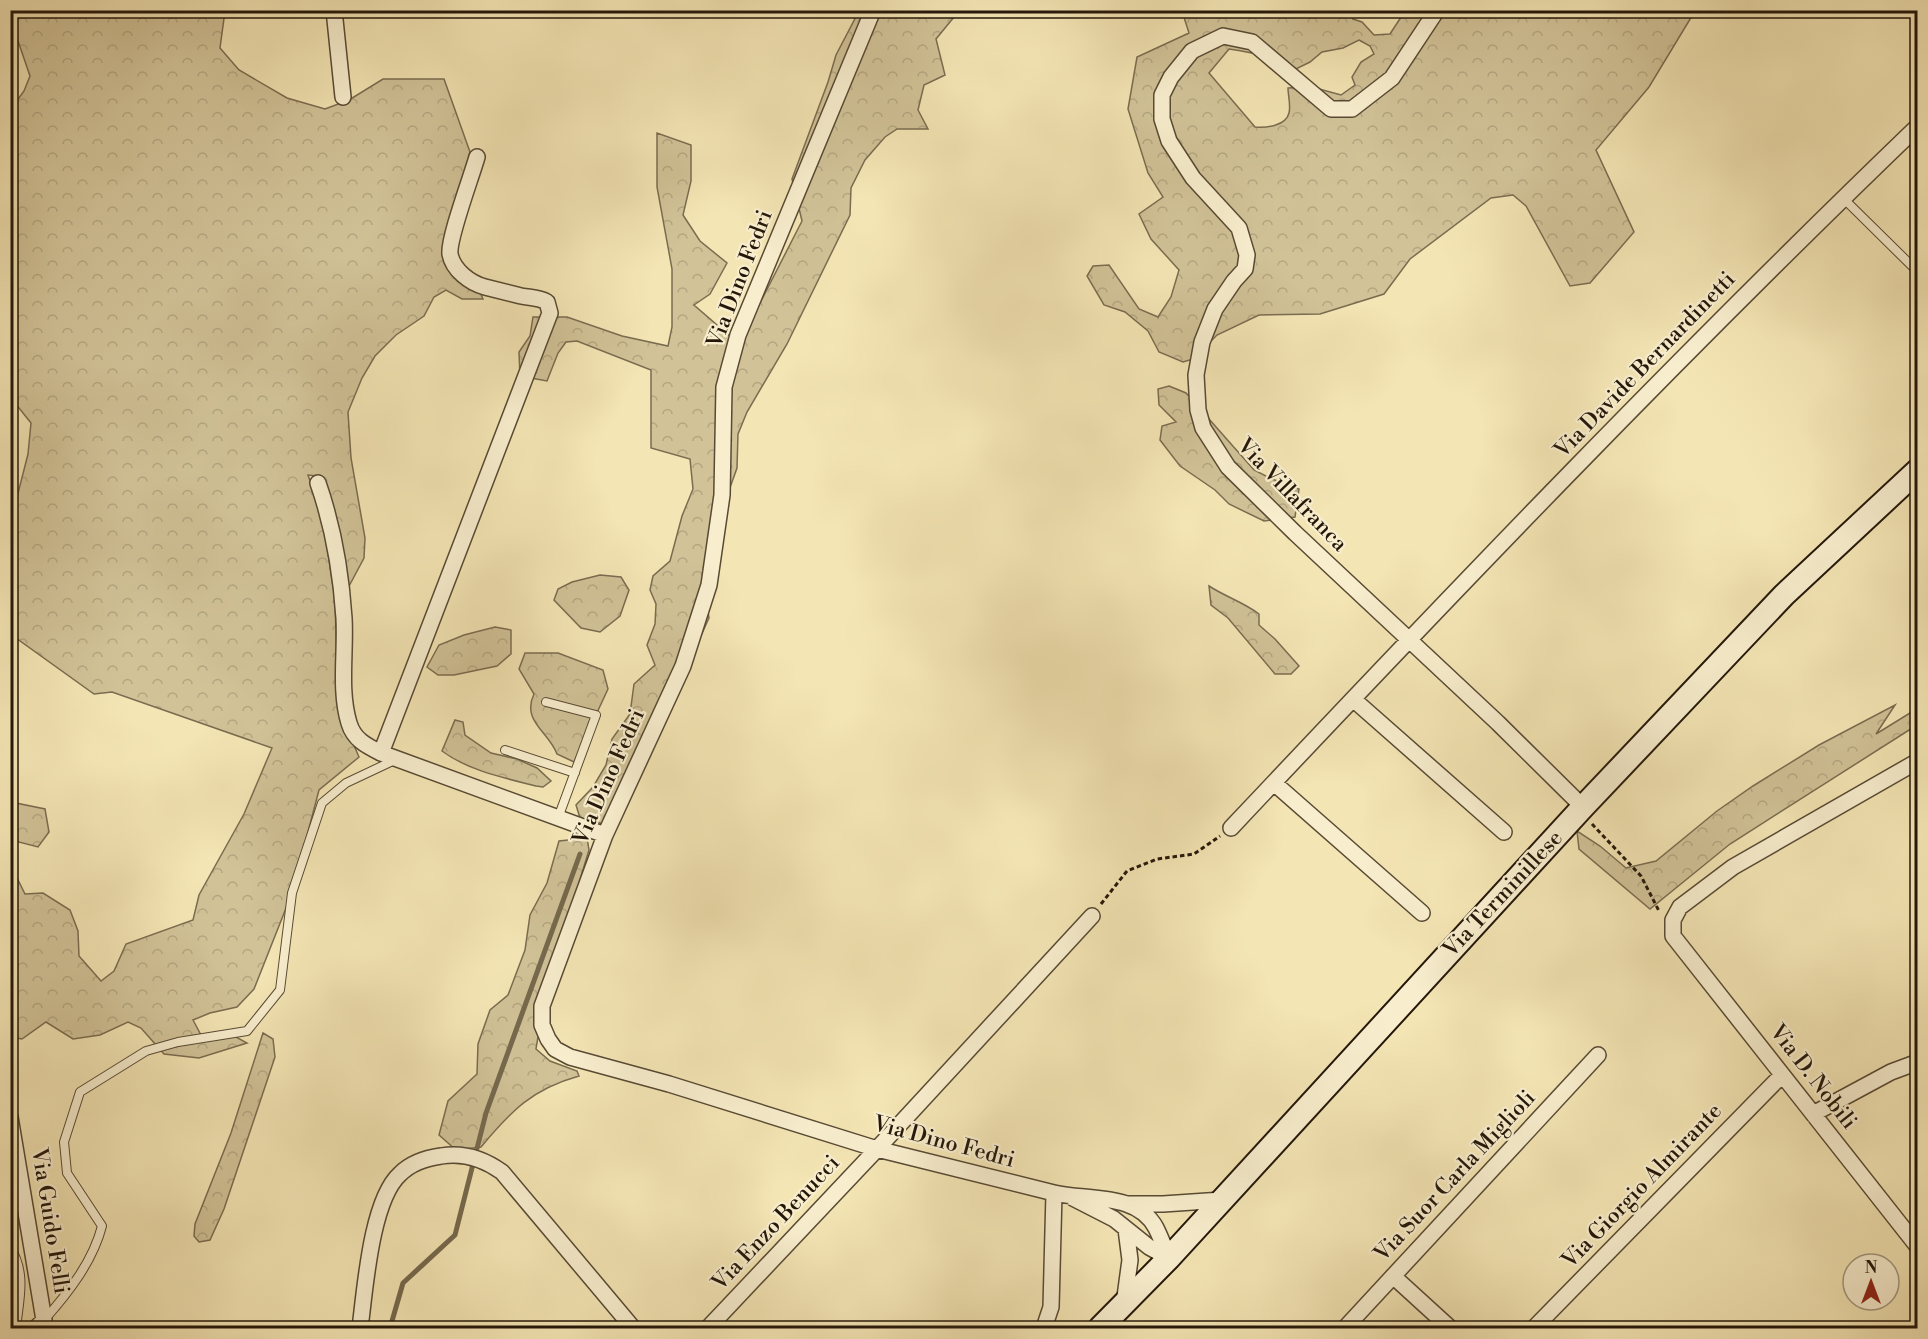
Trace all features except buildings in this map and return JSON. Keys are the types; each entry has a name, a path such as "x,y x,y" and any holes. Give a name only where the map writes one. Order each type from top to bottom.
{"main road":[{"name":"Via Terminillese","path":"1100,1329 1169,1258 1583,807 1784,595 1917,470"}],"street":[{"path":"334,10 343,97"},
{"name":"Via Dino Fedri","path":"873,10 738,335 724,387 722,495 709,585 683,666 606,836 542,1006 542,1025 555,1049 570,1058 669,1084 877,1149 1071,1197 1092,1197 1139,1209 1155,1226 1169,1258"},
{"name":"Via Villafranca","path":"1437,10 1392,78 1352,109 1331,109 1252,42 1223,36 1192,51 1171,77 1162,95 1162,119 1169,141 1193,178 1239,228 1247,255 1245,269 1215,309 1202,342 1196,375 1198,410 1203,428 1228,467 1498,723 1583,807"},
{"name":"Via Davide Bernardinetti","path":"1231,828 1408,639 1843,198 1917,126"},
{"path":"381,753 550,313 547,302 538,297 481,286 464,276 453,264 450,252 453,235 477,157"},
{"path":"318,483 329,513 340,579 344,619 345,699 354,735 363,744 381,753 606,836"},
{"path":"1353,699 1504,832"},
{"path":"1673,936 1673,920 1680,907 1732,867 1917,761"},
{"path":"1274,783 1422,913"},
{"name":"Via Enzo Benucci","path":"708,1329 1092,916"},
{"name":"Via D. Nobili","path":"1673,936 1917,1247"},
{"name":"Via Suor Carla Miglioli","path":"1345,1329 1598,1055"},
{"path":"1813,1114 1892,1072 1917,1062"},
{"name":"Via Giorgio Almirante","path":"1534,1329 1782,1075"},
{"name":"Via Guido Felli","path":"10,1117 25,1198 40,1324"},
{"path":"360,1329 376,1221 390,1187 398,1175 408,1168 428,1158 451,1154 487,1161 502,1172 633,1329"},
{"path":"1044,1329 1051,1307 1054,1193"},
{"name":"Via Dino Fedri","path":"1071,1197 1114,1219 1169,1258"},
{"name":"Via Dino Fedri","path":"1124,1204 1222,1200"},
{"path":"1124,1305 1130,1260 1126,1229"},
{"path":"1393,1276 1450,1329"}],"lane":[{"path":"1843,198 1917,273"},
{"path":"546,702 596,716 558,818"},
{"path":"505,750 574,773"},
{"path":"40,1324 67,1294 98,1241 102,1226 67,1173 64,1142 80,1092 146,1051 178,1042 247,1031 280,990 292,893 322,803 346,783 397,759"},
{"path":"10,1210 25,1198"},
{"path":"10,1247 16,1256 22,1280 16,1329"}],"path":[{"path":"1583,807 1594,828 1641,876 1673,936"},
{"path":"1092,916 1128,871 1156,859 1194,854 1231,828"}],"green space":[{"path":"11,11 225,11 220,48 239,70 287,98 325,109 349,100 383,79 444,79 470,152 446,246 478,288 483,299 462,299 446,290 434,297 424,316 396,335 375,356 362,378 348,412 351,458 365,538 364,558 348,588 318,476 308,475 322,515 335,599 338,708 359,757 319,790 292,893 254,989 237,1007 210,1013 193,1020 201,1035 227,1032 247,1043 199,1058 164,1054 141,1028 128,1022 100,1035 73,1039 46,1022 22,1039 11,1037 11,870 25,894 43,893 70,910 78,931 79,956 101,981 114,971 126,944 193,920 199,895 244,814 272,748 112,692 94,694 16,638 11,626 10,560 13,554 14,509 28,454 31,423 11,398 11,109 24,91 30,76 18,41 11,36"},
{"path":"859,11 959,11 936,39 945,75 924,85 918,110 928,129 897,129 885,137 865,160 851,188 850,215 787,344 747,412 738,434 737,468 718,521 703,579 709,618 700,638 679,669 648,731 629,802 608,825 580,818 576,805 593,787 606,765 612,739 630,714 634,684 655,665 647,645 655,624 656,604 650,590 653,576 670,561 682,516 693,489 690,459 651,448 651,370 577,341 566,342 558,353 547,381 520,376 519,352 530,336 533,317 567,317 622,336 668,346 672,327 672,269 657,187 657,133 691,145 691,181 683,215 700,241 727,263 710,294 694,305 739,344 802,221 792,179 836,55"},
{"path":"1182,11 1359,11 1353,19 1362,22 1374,35 1390,34 1405,11 1695,11 1649,87 1596,150 1634,232 1590,283 1570,286 1526,206 1513,195 1491,198 1410,259 1384,294 1320,314 1259,315 1217,335 1193,359 1183,362 1159,352 1148,331 1125,312 1104,305 1087,276 1093,266 1109,265 1139,309 1158,317 1171,297 1179,270 1151,239 1139,214 1163,197 1148,173 1128,109 1137,57 1189,33","holes":["1359,40 1370,46 1374,54 1361,62 1352,77 1355,85 1341,95 1312,87 1288,88 1289,113 1284,121 1270,126 1255,127 1209,73 1229,49 1263,56 1296,69 1310,62 1322,52 1343,48"]},
{"path":"1169,386 1186,393 1254,470 1299,489 1295,517 1264,521 1229,504 1215,490 1180,466 1160,440 1162,426 1176,422 1159,405 1158,389"},
{"path":"600,575 621,577 629,590 620,616 600,632 581,628 554,600 558,589 572,582"},
{"path":"1209,586 1259,614 1259,625 1299,666 1291,674 1275,674 1228,618 1211,605"},
{"path":"495,627 511,630 511,654 497,666 454,675 438,675 427,667 439,645 464,635"},
{"path":"525,653 558,653 603,670 608,689 574,762 557,754 533,719 531,703 534,694 519,669"},
{"path":"1895,705 1876,734 1917,711 1917,725 1730,844 1650,909 1579,849 1577,831 1600,846 1626,868 1656,861 1717,811 1753,786 1819,745"},
{"path":"455,720 463,722 465,735 491,753 517,759 537,768 551,781 543,787 536,786 487,773 453,758 442,751"},
{"path":"11,802 45,809 49,832 38,847 11,840"},
{"path":"587,838 589,850 536,1049 550,1061 577,1071 579,1076 535,1095 513,1112 481,1147 456,1150 439,1135 448,1101 477,1074 478,1044 490,1010 508,995 525,950 530,915 547,883 559,841"},
{"path":"263,1033 273,1039 275,1057 224,1209 210,1240 199,1242 194,1236 195,1224 231,1133"}],"waterway":[{"path":"390,1328 403,1283 455,1235 486,1113 580,854"}]}
